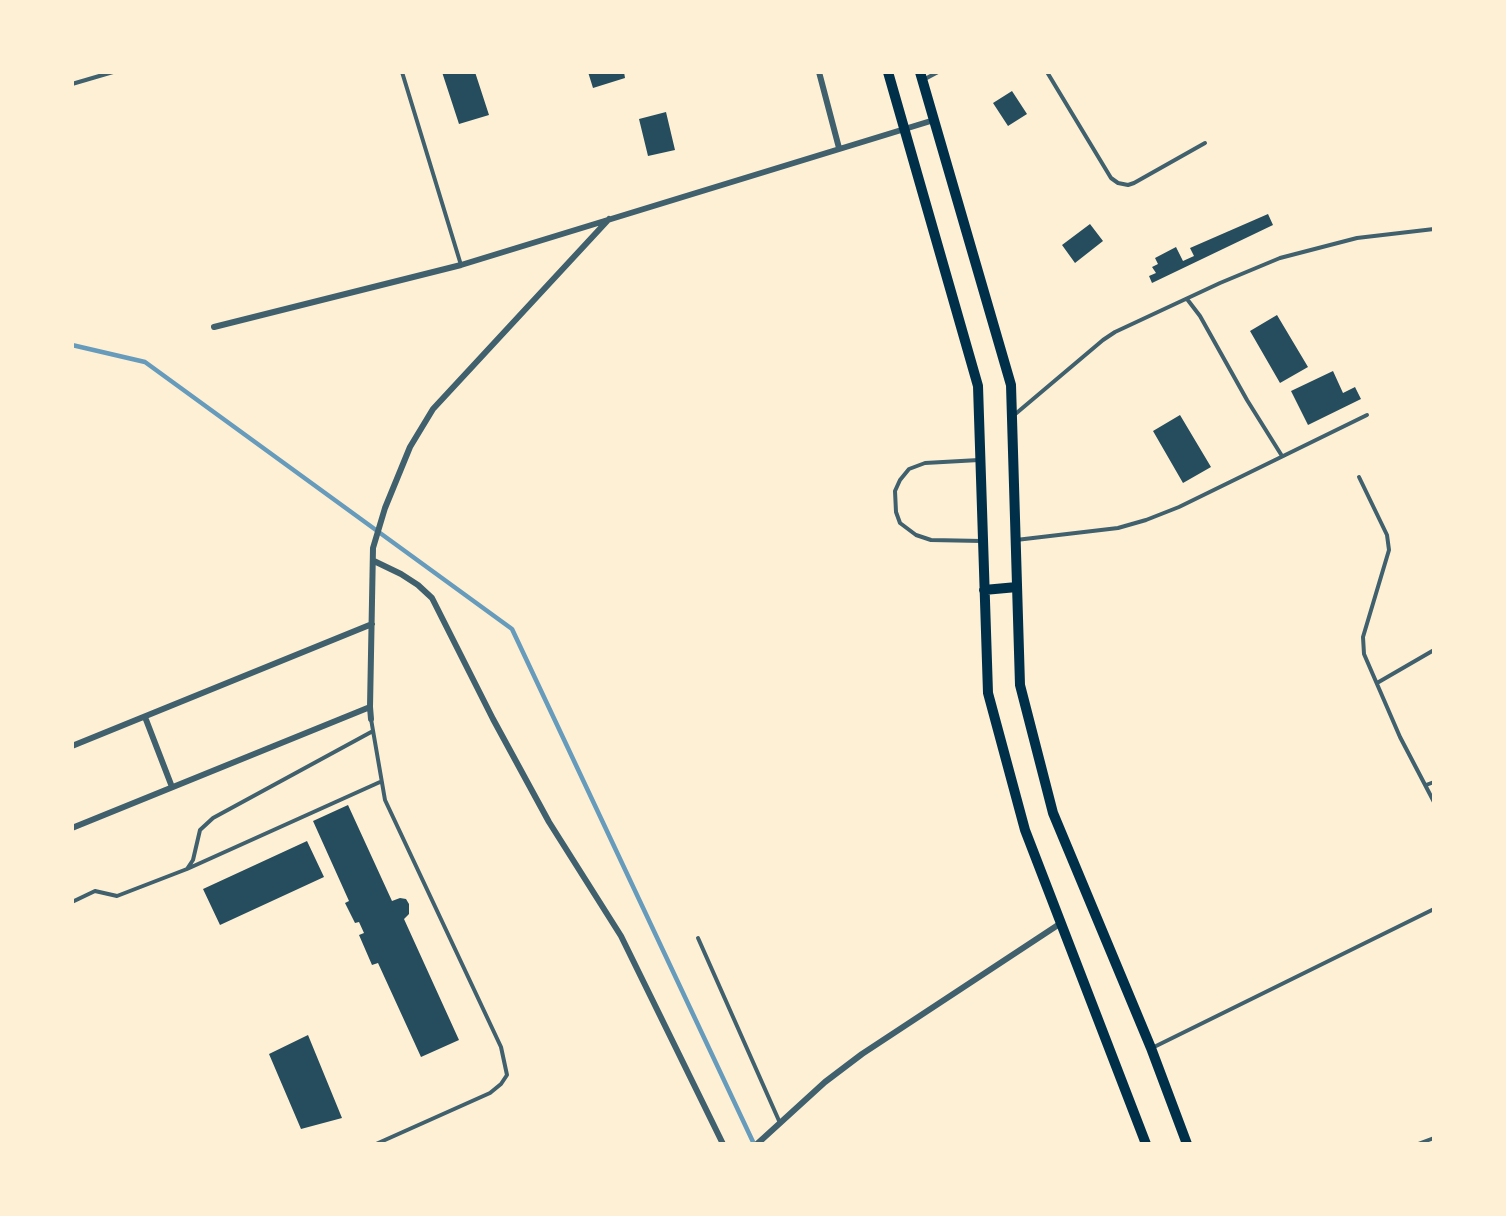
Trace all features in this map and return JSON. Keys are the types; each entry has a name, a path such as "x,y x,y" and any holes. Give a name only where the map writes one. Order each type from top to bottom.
{"main road":[{"path":"888,72 978,386 988,693 1025,830 1146,1144"},
{"path":"921,76 1011,385 1020,685 1053,813 1151,1048 1188,1144"},
{"path":"984,590 1017,587"}],"street":[{"path":"819,72 839,148"},
{"path":"214,327 461,265 934,120"},
{"path":"371,719 374,548 385,508 410,447 434,409 610,218"},
{"path":"374,561 401,574 432,598 493,719 549,822 621,936 723,1144"},
{"path":"72,746 372,624"},
{"path":"72,828 370,707"},
{"path":"145,717 172,787"},
{"path":"757,1144 825,1082 862,1054 1061,923"}],"lane":[{"path":"72,84 113,72"},
{"path":"402,72 461,265"},
{"path":"921,76 938,72"},
{"path":"1047,72 1111,178 1118,183 1128,186 1205,143"},
{"path":"1012,418 1103,340 1132,323 1220,283 1280,258 1357,238 1434,229"},
{"path":"1187,299 1200,316 1246,400 1282,456"},
{"path":"1016,540 1118,528 1146,520 1179,507 1367,415"},
{"path":"981,459 925,463 909,469 895,491 896,512 900,524 916,535 931,540 983,541"},
{"path":"1359,477 1387,536 1389,550 1363,637 1364,654 1400,737 1434,802"},
{"path":"1377,682 1434,650"},
{"path":"371,719 380,782 385,800 501,1047 507,1075 501,1084 490,1093 376,1144"},
{"path":"187,869 194,860 200,830 213,818 373,731"},
{"path":"72,902 95,891 117,896 187,869 380,782"},
{"path":"1426,785 1434,782"},
{"path":"1151,1048 1434,909"},
{"path":"698,938 780,1123"},
{"path":"1418,1144 1434,1138"}],"building":[{"path":"442,72 475,72 489,115 459,124"},
{"path":"588,72 624,72 625,78 593,88"},
{"path":"1012,91 1027,114 1008,126 993,103"},
{"path":"666,112 675,150 648,156 639,119"},
{"path":"1268,214 1273,225 1152,283 1149,276 1156,273 1152,267 1158,264 1155,258 1176,247 1183,261 1194,256 1190,248"},
{"path":"1090,224 1103,241 1075,263 1062,245"},
{"path":"1277,315 1308,367 1280,383 1250,331"},
{"path":"1333,371 1343,393 1355,387 1361,399 1308,425 1291,391"},
{"path":"1180,415 1211,467 1183,483 1153,431"},
{"path":"348,805 392,901 400,898 406,899 409,904 409,914 404,919 459,1040 421,1057 378,963 372,965 359,935 364,933 359,922 355,923 345,903 349,901 313,821"},
{"path":"307,841 324,877 220,925 203,889"},
{"path":"308,1035 342,1118 301,1129 269,1054"}],"waterway":[{"path":"72,345 145,362 512,629 754,1144"}]}
